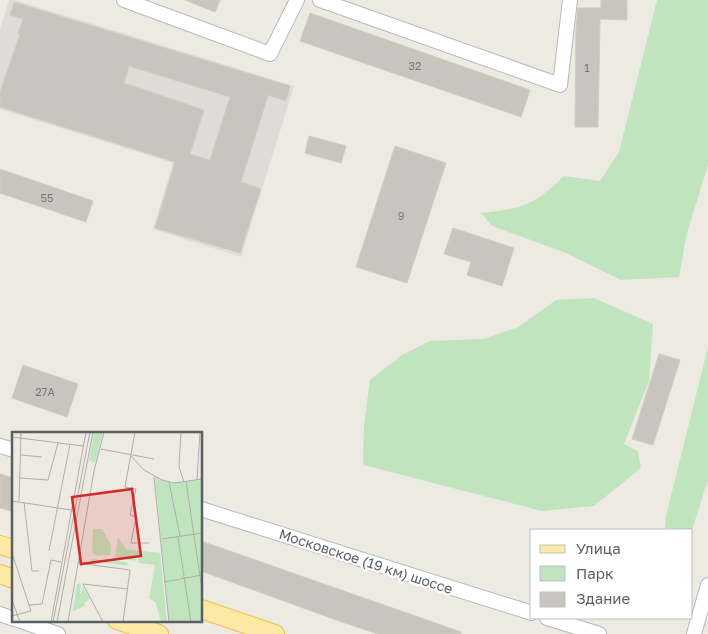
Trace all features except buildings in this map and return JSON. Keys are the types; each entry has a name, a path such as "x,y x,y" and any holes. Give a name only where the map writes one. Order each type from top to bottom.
{"main road":[{"path":"0,574 12,578"},
{"path":"202,609 275,634"},
{"path":"123,622 159,634"}],"street":[{"path":"124,0 270,54 297,0"},
{"path":"320,0 560,85 570,0"},
{"name":"Московское (19 км) шоссе","path":"202,509 530,612"},
{"path":"694,634 708,585"},
{"path":"0,614 12,618"},
{"path":"550,619 599,634"},
{"path":"24,622 58,634"}],"shaded area":[{"path":"9,0 15,0 294,86 241,257 153,229 173,163 0,109 0,30"}],"green space":[{"path":"657,0 708,0 708,165 687,233 679,277 621,280 566,253 492,226 481,213 507,210 527,204 554,186 564,176 600,181 619,152"},
{"path":"594,298 653,324 649,381 624,444 638,451 641,468 594,506 542,511 363,465 364,424 370,380 402,355 430,341 484,339 518,327 556,300"},
{"path":"708,347 708,480 692,529 665,528 666,516"}]}
